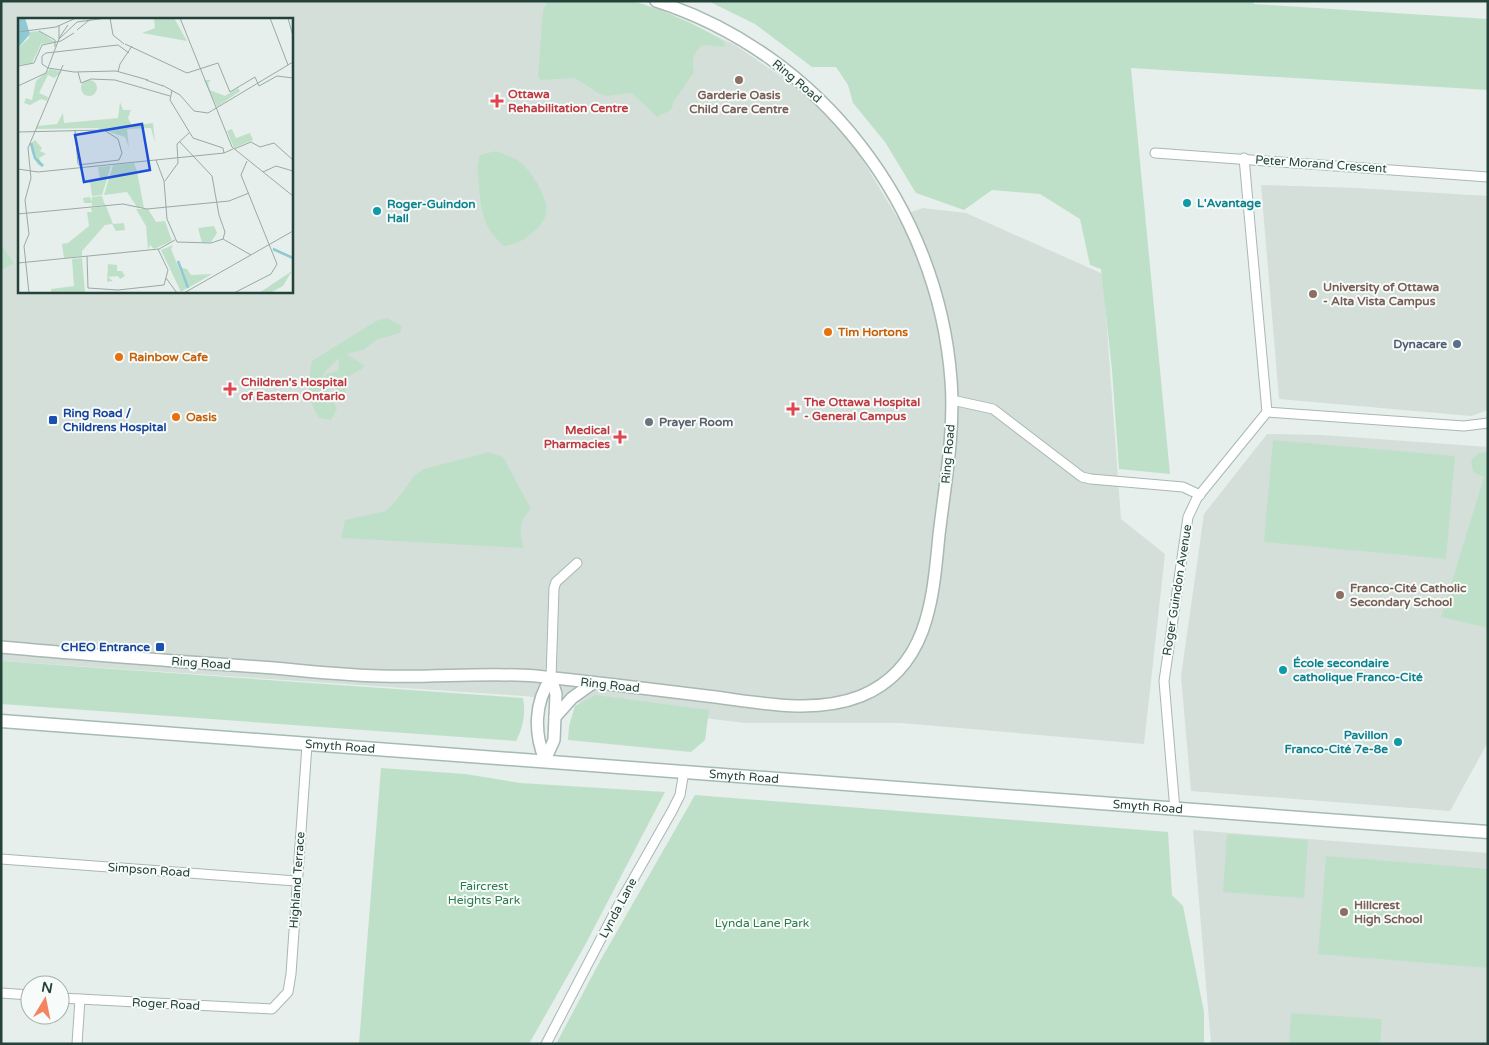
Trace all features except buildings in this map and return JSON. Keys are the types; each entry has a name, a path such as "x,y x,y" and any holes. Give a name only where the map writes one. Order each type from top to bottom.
{"main road":[{"name":"Smyth Road","path":"1,721 307,745 545,760 1175,810 1488,832"}],"street":[{"name":"Ring Road","path":"1,647 367,675 500,675 551,678 807,706 857,698 885,682 912,652 927,620 938,551 952,400 946,341 928,269 900,204 875,163 837,116 783,67 742,38 718,26 656,1"},
{"name":"Peter Morand Crescent","path":"1155,152 1488,177"},
{"path":"1244,158 1267,412 1464,426 1488,423"},
{"path":"952,400 993,409 1082,477 1183,487 1200,495"},
{"name":"Roger Guindon Avenue","path":"1175,810 1165,672 1188,517 1191,507 1200,495 1267,412"},
{"path":"545,760 554,740 556,694 551,678 554,588 556,582 577,563"},
{"path":"545,760 537,739 541,693 551,678"},
{"path":"555,717 572,698 593,683"},
{"name":"Highland Terrace","path":"272,1009 288,992 307,745"},
{"name":"Lynda Lane","path":"546,1044 618,906 672,811 680,795 684,771"},
{"name":"Simpson Road","path":"1,859 296,881"},
{"path":"1,993 20,994"},
{"name":"Roger Road","path":"70,998 272,1009"},
{"path":"77,1044 80,999"}],"shaded area":[{"name":"The Ottawa Hospital - General Campus","path":"1,1 628,1 661,10 735,45 798,88 851,141 897,217 923,208 966,213 1103,274 1121,519 1165,554 1144,744 901,723 745,723 524,696 1,661"},
{"path":"1261,185 1356,188 1488,196 1488,410 1471,416 1279,399"},
{"name":"Franco-Cité Catholic Secondary School","path":"1267,434 1322,435 1488,447 1488,742 1450,811 1191,791 1181,676 1204,514"},
{"name":"Hillcrest High School","path":"1193,830 1488,853 1488,1044 1211,1044"}],"green space":[{"path":"548,1 629,1 650,6 705,30 724,42 725,47 702,45 694,57 694,72 674,101 671,110 657,117 632,93 607,96 598,93 575,78 541,80 538,77 543,10"},
{"path":"708,1 1254,1 1254,4 1488,19 1488,90 1131,68 1170,474 1119,469 1112,370 1101,269 1090,265 1080,219 1040,194 992,190 964,210 916,193 885,142 853,103 848,85 836,67 812,67 755,24"},
{"path":"496,151 512,157 523,164 537,183 546,204 546,216 532,233 519,242 504,246 492,233 484,219 478,174 480,155"},
{"path":"1,245 14,263 1,270"},
{"path":"387,318 402,326 400,333 376,340 363,350 346,354 364,365 363,368 348,377 346,392 342,394 324,377 326,374 338,371 339,358 323,374 324,382 337,409 331,420 319,418 312,403 309,390 312,361 376,321"},
{"path":"1273,440 1455,456 1446,559 1264,542"},
{"path":"489,452 503,457 531,509 524,518 521,527 524,548 341,538 345,520 386,511 414,476 424,469"},
{"path":"1488,452 1488,628 1441,617 1484,477 1473,472 1471,460 1479,453"},
{"path":"1,661 523,698 524,714 516,741 1,704"},
{"path":"595,695 709,710 705,740 691,752 568,740 569,726 575,706"},
{"name":"Faircrest Heights Park","path":"381,768 465,774 520,783 665,792 584,947 529,1044 359,1044"},
{"name":"Lynda Lane Park","path":"695,795 1168,832 1172,895 1183,906 1204,1012 1204,1044 556,1044 600,961"},
{"path":"1227,834 1308,840 1304,898 1223,892"},
{"path":"1326,856 1488,869 1488,968 1318,954"},
{"path":"1291,1013 1382,1019 1380,1044 1289,1044"}],"place":[{"name":"Garderie Oasis Child Care Centre","path":"739,80"},
{"name":"Ottawa Rehabilitation Centre","path":"497,101"},
{"name":"L'Avantage","path":"1187,203"},
{"name":"Roger-Guindon Hall","path":"377,211"},
{"name":"University of Ottawa - Alta Vista Campus","path":"1313,294"},
{"name":"Tim Hortons","path":"828,332"},
{"name":"Dynacare","path":"1457,344"},
{"name":"Rainbow Cafe","path":"119,357"},
{"name":"Children's Hospital of Eastern Ontario","path":"230,389"},
{"name":"The Ottawa Hospital - General Campus","path":"793,409"},
{"name":"Oasis","path":"176,417"},
{"name":"Ring Road / Childrens Hospital","path":"53,420"},
{"name":"Prayer Room","path":"649,422"},
{"name":"Medical Pharmacies","path":"620,437"},
{"name":"Franco-Cité Catholic Secondary School","path":"1340,595"},
{"name":"CHEO Entrance","path":"160,647"},
{"name":"École secondaire catholique Franco-Cité","path":"1283,670"},
{"name":"Pavillon Franco-Cité 7e-8e","path":"1398,742"},
{"name":"Hillcrest High School","path":"1344,912"}]}
